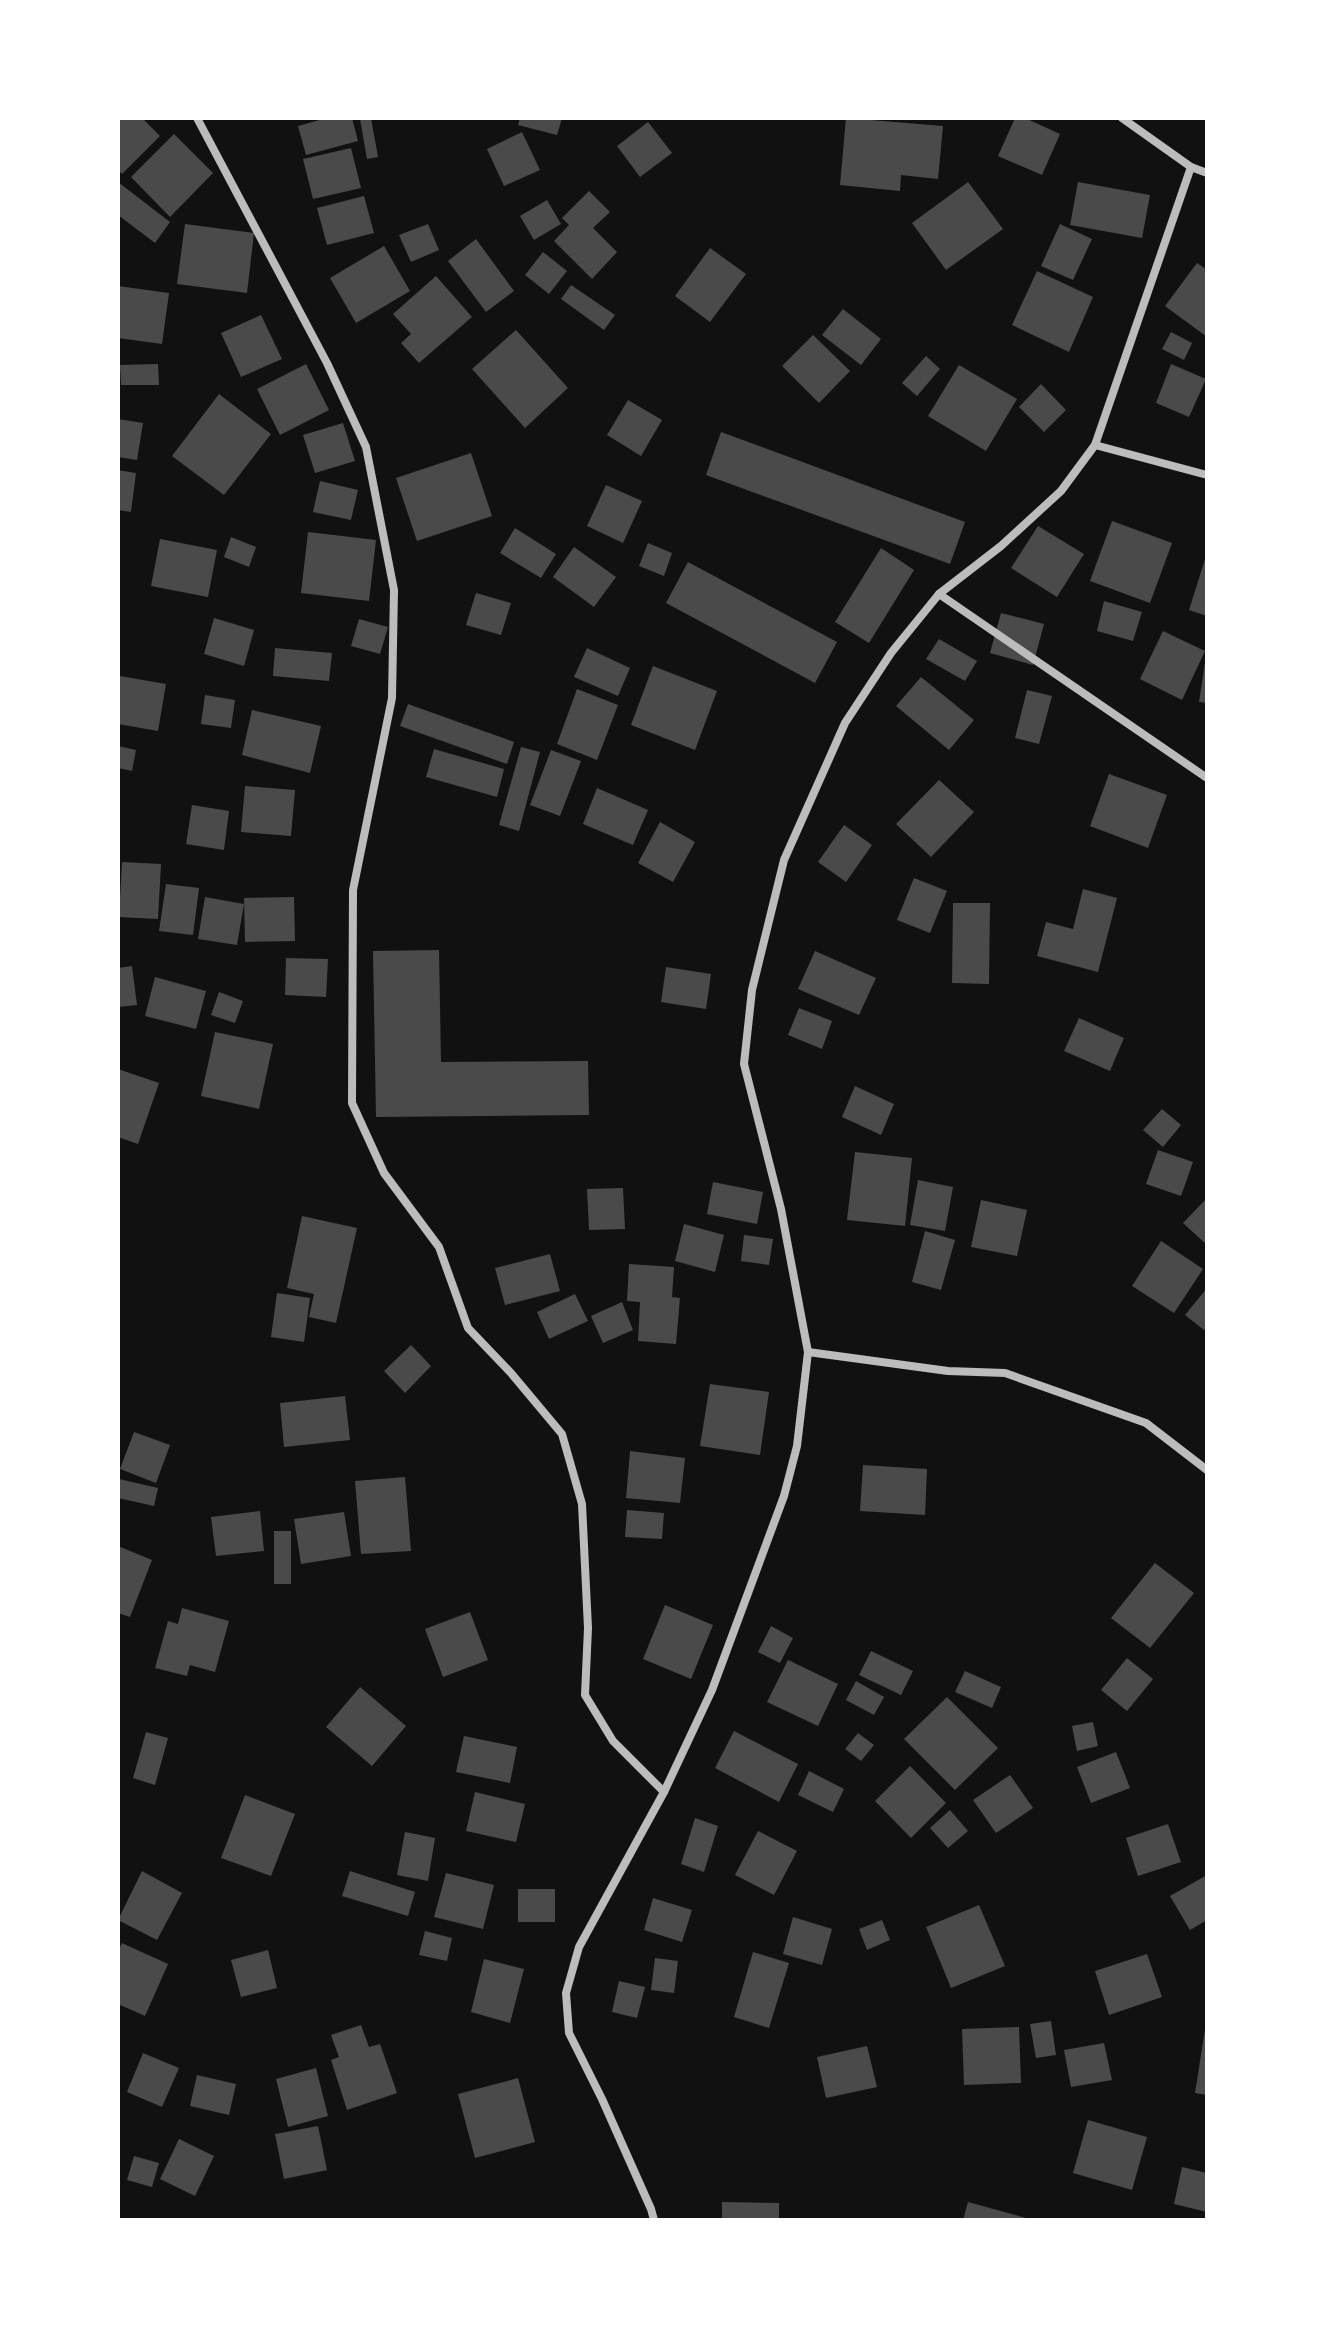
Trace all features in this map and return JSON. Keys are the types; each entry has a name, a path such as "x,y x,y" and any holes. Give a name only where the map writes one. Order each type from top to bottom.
{"street":[{"path":"197,118 327,363 366,447 394,590 392,698 353,890 352,1103 384,1173 439,1247 468,1328 562,1434 582,1504 588,1628 585,1695 613,1741 664,1792"},
{"path":"1122,118 1191,167 1207,173"},
{"path":"654,2220 602,2099 569,2033 566,1993 579,1947 664,1792 712,1690 784,1496 797,1446 808,1352 781,1209 744,1064 752,990 784,860 845,723 891,653 939,594 1001,546 1061,491 1095,445 1191,167"},
{"path":"1095,445 1207,475"},
{"path":"939,594 1207,778"},
{"path":"808,1352 935,1370 1005,1373 1146,1423 1207,1470"}],"building":[{"path":"118,118 142,118 160,136 122,174 118,170"},
{"path":"327,118 352,118 358,141 306,155 298,126"},
{"path":"371,118 378,157 367,159 360,119"},
{"path":"520,118 562,118 557,135 518,125"},
{"path":"846,118 943,126 938,179 901,175 900,191 840,185"},
{"path":"1015,118 1025,118 1060,134 1042,175 998,156"},
{"path":"648,122 672,153 640,177 617,146"},
{"path":"522,132 540,170 504,186 487,149"},
{"path":"174,134 213,173 170,217 131,177"},
{"path":"351,148 361,188 313,199 303,159"},
{"path":"118,182 170,222 155,243 118,215"},
{"path":"968,182 1003,229 946,270 912,223"},
{"path":"1078,182 1150,195 1142,238 1070,225"},
{"path":"589,191 610,212 593,228 617,252 592,279 554,241 569,225 562,218"},
{"path":"364,196 374,233 327,245 317,208"},
{"path":"547,200 561,224 534,240 520,216"},
{"path":"185,224 254,233 247,293 177,284"},
{"path":"428,224 439,250 411,262 399,235"},
{"path":"1060,224 1092,239 1073,280 1041,266"},
{"path":"476,239 514,291 486,312 448,261"},
{"path":"384,246 410,291 356,323 330,278"},
{"path":"710,248 746,274 710,322 675,296"},
{"path":"543,252 567,271 549,294 525,275"},
{"path":"1197,263 1207,270 1207,337 1165,306"},
{"path":"1037,271 1093,297 1069,352 1012,325"},
{"path":"436,276 472,317 419,363 401,343 411,334 393,314"},
{"path":"571,285 615,315 604,330 561,299"},
{"path":"118,286 169,293 162,344 118,338"},
{"path":"843,309 881,339 861,365 822,335"},
{"path":"261,315 282,359 241,377 221,333"},
{"path":"516,330 568,388 525,428 472,369"},
{"path":"1171,332 1192,343 1184,360 1162,349"},
{"path":"813,335 850,371 819,403 782,366"},
{"path":"926,356 940,369 917,396 902,383"},
{"path":"158,364 159,385 121,385 120,365"},
{"path":"306,364 329,410 280,435 257,389"},
{"path":"1171,364 1206,379 1189,417 1156,403"},
{"path":"959,365 1017,399 986,451 928,416"},
{"path":"1041,384 1066,410 1044,432 1019,407"},
{"path":"219,394 271,434 224,495 172,456"},
{"path":"628,400 662,420 641,456 607,435"},
{"path":"118,419 143,423 137,460 118,457"},
{"path":"343,423 355,461 315,473 303,435"},
{"path":"721,432 965,522 950,564 706,475"},
{"path":"471,453 492,516 417,541 396,478"},
{"path":"118,470 136,473 131,512 118,510"},
{"path":"320,481 358,490 351,520 313,512"},
{"path":"606,485 642,501 623,543 587,526"},
{"path":"1112,521 1172,543 1150,603 1090,581"},
{"path":"1038,526 1084,554 1057,597 1011,568"},
{"path":"515,528 556,554 541,578 500,553"},
{"path":"308,532 376,540 369,601 301,593"},
{"path":"231,537 256,547 249,567 224,557"},
{"path":"160,539 217,550 208,597 151,586"},
{"path":"648,543 672,553 664,576 639,566"},
{"path":"574,547 616,577 594,607 553,577"},
{"path":"881,548 914,570 869,643 835,622"},
{"path":"1207,557 1207,616 1189,610"},
{"path":"688,562 837,642 815,683 666,603"},
{"path":"476,593 511,603 501,635 466,625"},
{"path":"1104,601 1142,612 1133,641 1097,631"},
{"path":"1001,613 1044,624 1033,665 990,653"},
{"path":"214,618 254,630 244,666 204,654"},
{"path":"359,619 388,627 380,654 351,646"},
{"path":"1163,631 1205,651 1182,700 1140,679"},
{"path":"939,639 977,661 965,681 926,659"},
{"path":"275,648 332,653 329,681 273,676"},
{"path":"587,648 630,668 618,696 574,677"},
{"path":"1207,662 1207,703 1199,702"},
{"path":"653,666 717,691 695,750 631,725"},
{"path":"120,676 166,684 158,731 118,724"},
{"path":"921,677 974,720 949,750 896,706"},
{"path":"577,689 618,705 597,760 557,744"},
{"path":"1027,690 1052,696 1039,744 1015,738"},
{"path":"205,695 235,700 231,728 201,724"},
{"path":"408,704 514,742 507,764 400,726"},
{"path":"252,710 321,726 310,773 242,755"},
{"path":"118,746 136,750 132,771 118,768"},
{"path":"521,747 540,752 519,831 499,825"},
{"path":"434,749 504,769 497,797 426,777"},
{"path":"551,750 581,761 560,816 530,805"},
{"path":"1109,774 1167,795 1148,848 1090,826"},
{"path":"939,780 974,812 931,857 896,824"},
{"path":"245,786 295,790 291,836 241,832"},
{"path":"597,788 648,810 633,845 583,824"},
{"path":"192,805 229,811 224,850 186,844"},
{"path":"660,822 695,842 673,882 638,863"},
{"path":"844,825 872,845 846,882 818,862"},
{"path":"122,862 161,864 158,919 119,917"},
{"path":"914,878 947,891 930,933 897,920"},
{"path":"166,884 199,888 193,935 159,931"},
{"path":"1083,889 1117,898 1098,972 1037,956 1046,922 1073,929"},
{"path":"205,897 244,904 237,945 198,939"},
{"path":"294,897 295,941 245,942 244,898"},
{"path":"953,903 990,903 989,984 952,983"},
{"path":"439,950 441,1062 588,1061 589,1115 376,1117 373,951"},
{"path":"815,951 876,978 859,1015 798,989"},
{"path":"286,958 328,959 326,997 285,995"},
{"path":"132,966 137,1005 118,1007 118,968"},
{"path":"666,967 711,974 706,1009 661,1002"},
{"path":"155,977 206,991 196,1029 145,1016"},
{"path":"219,992 243,1001 235,1023 211,1015"},
{"path":"799,1008 832,1021 822,1049 788,1035"},
{"path":"1079,1018 1124,1038 1110,1071 1064,1051"},
{"path":"215,1032 273,1044 259,1109 201,1096"},
{"path":"118,1069 159,1083 138,1144 118,1137"},
{"path":"855,1086 894,1104 881,1135 842,1117"},
{"path":"1162,1109 1181,1125 1163,1147 1143,1130"},
{"path":"1158,1150 1193,1162 1181,1196 1146,1184"},
{"path":"855,1152 912,1158 905,1226 847,1220"},
{"path":"918,1180 953,1187 945,1231 910,1225"},
{"path":"713,1182 763,1192 757,1224 707,1214"},
{"path":"623,1188 625,1229 589,1230 587,1189"},
{"path":"1207,1198 1207,1245 1183,1223"},
{"path":"981,1200 1027,1210 1017,1256 971,1247"},
{"path":"302,1216 357,1228 336,1323 309,1317 314,1294 287,1288"},
{"path":"684,1224 724,1235 715,1272 675,1261"},
{"path":"925,1231 955,1240 941,1290 912,1282"},
{"path":"744,1235 773,1239 769,1265 741,1261"},
{"path":"1161,1241 1203,1269 1174,1313 1132,1286"},
{"path":"550,1254 560,1291 505,1305 495,1268"},
{"path":"629,1264 674,1267 672,1297 680,1298 676,1344 638,1341 640,1302 627,1301"},
{"path":"1207,1288 1207,1327 1204,1330 1185,1315"},
{"path":"277,1293 310,1298 304,1342 271,1337"},
{"path":"575,1294 588,1321 549,1339 537,1312"},
{"path":"622,1302 633,1330 603,1343 591,1316"},
{"path":"411,1345 431,1366 405,1393 384,1371"},
{"path":"710,1384 769,1392 760,1455 700,1446"},
{"path":"345,1396 350,1440 284,1447 280,1403"},
{"path":"134,1432 170,1445 156,1483 120,1469"},
{"path":"630,1451 685,1458 680,1503 626,1498"},
{"path":"863,1465 927,1469 925,1515 860,1511"},
{"path":"405,1477 411,1551 361,1554 355,1481"},
{"path":"119,1479 158,1488 154,1506 118,1498"},
{"path":"627,1510 664,1513 662,1539 625,1537"},
{"path":"260,1511 264,1551 216,1556 211,1517"},
{"path":"344,1512 351,1556 301,1564 294,1519"},
{"path":"274,1531 291,1531 291,1584 274,1584"},
{"path":"118,1546 152,1560 130,1617 118,1613"},
{"path":"1155,1563 1194,1593 1150,1648 1111,1618"},
{"path":"665,1605 713,1625 691,1679 643,1659"},
{"path":"182,1608 229,1621 215,1672 190,1665 187,1676 155,1668 168,1621 178,1624"},
{"path":"470,1612 488,1660 443,1677 425,1629"},
{"path":"771,1626 793,1638 780,1663 758,1652"},
{"path":"871,1651 913,1671 901,1695 859,1675"},
{"path":"1127,1658 1153,1679 1127,1711 1101,1690"},
{"path":"788,1660 838,1684 818,1726 767,1702"},
{"path":"965,1671 1001,1687 992,1708 955,1692"},
{"path":"856,1681 884,1697 874,1715 846,1700"},
{"path":"360,1687 406,1726 372,1766 326,1727"},
{"path":"947,1697 998,1748 955,1790 904,1739"},
{"path":"1093,1722 1098,1746 1077,1751 1072,1726"},
{"path":"734,1731 798,1764 779,1802 715,1768"},
{"path":"146,1732 168,1738 155,1785 133,1778"},
{"path":"858,1733 874,1745 861,1761 845,1749"},
{"path":"464,1736 517,1747 510,1783 456,1772"},
{"path":"1116,1752 1130,1788 1091,1803 1077,1767"},
{"path":"910,1766 946,1803 911,1838 875,1801"},
{"path":"809,1771 844,1789 833,1812 798,1795"},
{"path":"1010,1775 1033,1808 996,1833 973,1800"},
{"path":"475,1792 525,1804 516,1842 466,1831"},
{"path":"245,1795 295,1814 271,1876 221,1858"},
{"path":"950,1810 968,1831 948,1848 930,1828"},
{"path":"695,1818 718,1826 704,1872 681,1864"},
{"path":"1168,1824 1181,1862 1138,1876 1126,1838"},
{"path":"758,1831 797,1851 774,1895 735,1875"},
{"path":"405,1832 435,1838 428,1881 397,1875"},
{"path":"142,1871 182,1893 157,1940 118,1920"},
{"path":"350,1871 415,1892 408,1916 342,1896"},
{"path":"446,1873 494,1885 483,1929 434,1917"},
{"path":"1207,1875 1207,1920 1190,1930 1170,1896"},
{"path":"518,1889 555,1889 555,1922 518,1922"},
{"path":"653,1898 692,1910 682,1942 644,1930"},
{"path":"979,1905 1005,1966 951,1988 926,1927"},
{"path":"793,1917 832,1929 822,1965 783,1954"},
{"path":"882,1920 890,1940 867,1950 859,1929"},
{"path":"425,1931 452,1938 447,1961 419,1955"},
{"path":"122,1943 168,1964 145,2016 118,2004 118,1951"},
{"path":"268,1950 277,1988 241,1997 231,1960"},
{"path":"753,1952 789,1963 769,2028 734,2017"},
{"path":"1147,1954 1162,1997 1109,2015 1095,1971"},
{"path":"655,1958 678,1961 674,1993 651,1990"},
{"path":"484,1959 524,1969 510,2023 471,2012"},
{"path":"619,1981 645,1987 637,2018 612,2012"},
{"path":"1051,2021 1056,2055 1036,2058 1030,2024"},
{"path":"361,2025 369,2047 380,2044 397,2093 347,2110 331,2060 339,2057 331,2035"},
{"path":"1019,2027 1021,2083 964,2085 962,2029"},
{"path":"1207,2029 1207,2095 1195,2093"},
{"path":"1104,2043 1112,2080 1071,2087 1064,2050"},
{"path":"867,2046 877,2087 826,2098 817,2057"},
{"path":"143,2053 179,2068 162,2107 127,2092"},
{"path":"316,2068 328,2116 288,2127 276,2079"},
{"path":"197,2075 236,2084 229,2115 190,2106"},
{"path":"518,2078 535,2142 475,2158 458,2094"},
{"path":"1088,2120 1147,2137 1132,2190 1073,2173"},
{"path":"318,2126 327,2170 284,2179 275,2134"},
{"path":"179,2139 214,2156 195,2196 160,2179"},
{"path":"134,2156 159,2163 152,2187 127,2180"},
{"path":"1182,2167 1207,2173 1207,2212 1174,2204"},
{"path":"722,2202 779,2203 779,2220 722,2220"},
{"path":"968,2202 1030,2219 1030,2220 963,2220"}]}
